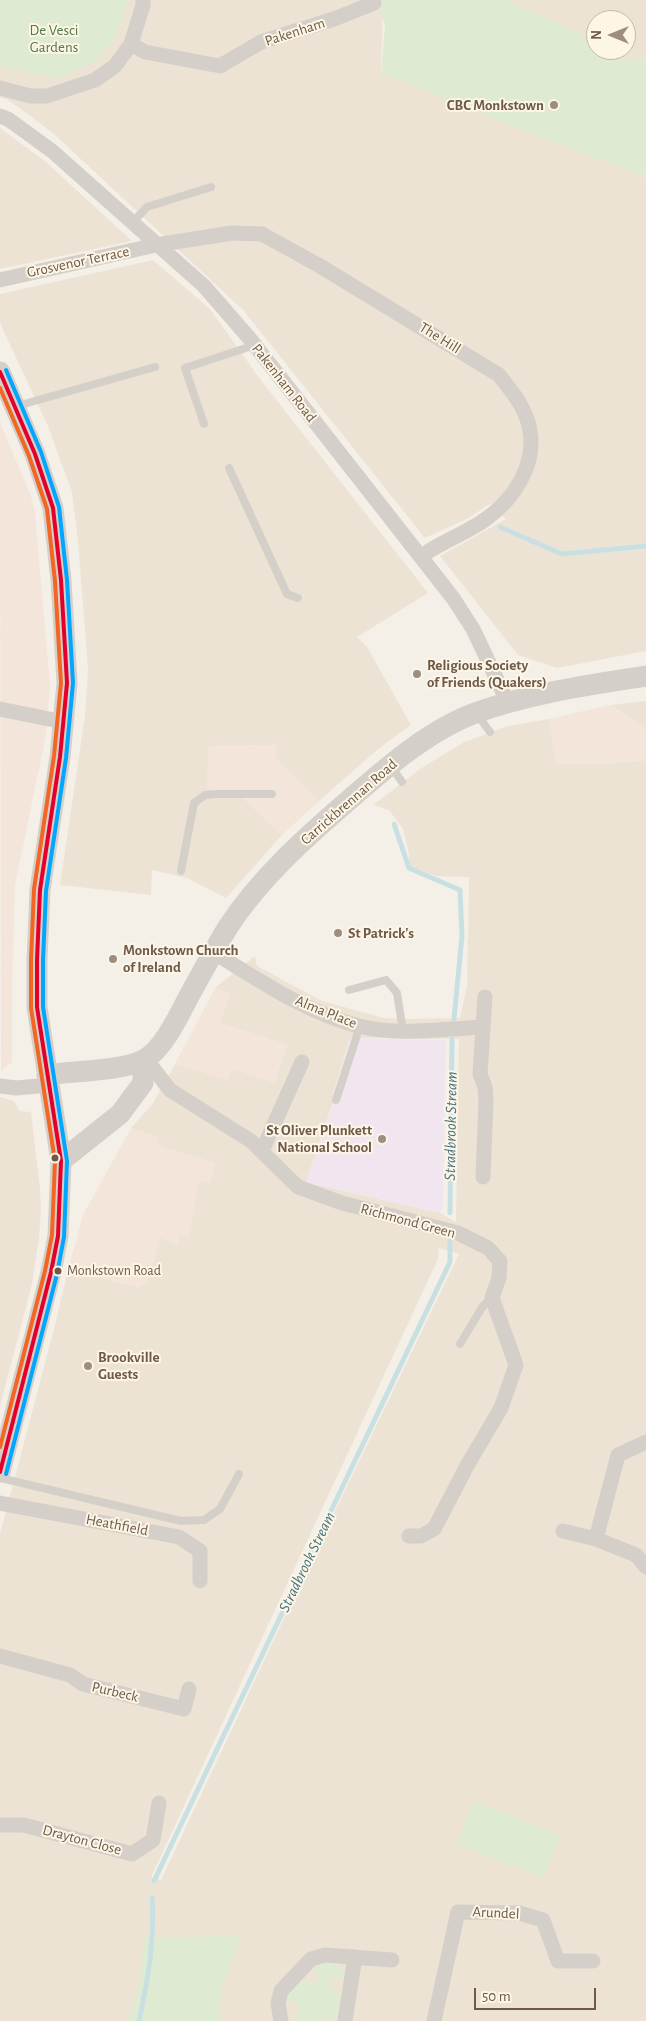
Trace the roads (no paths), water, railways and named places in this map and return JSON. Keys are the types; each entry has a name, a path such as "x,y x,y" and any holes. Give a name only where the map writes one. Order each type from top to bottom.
{"main road":[{"path":"0,372 35,454 53,508 64,624 67,683 64,722 40,890 38,917 37,1007 61,1161 60,1208 56,1254 0,1472"},
{"name":"Carrickbrennan Road","path":"146,1059 159,1046 213,952 252,895 310,834 396,774 434,734 476,712 508,702 646,676"},
{"path":"48,1080 129,1066 146,1059"},
{"path":"61,1161 120,1114 143,1083 146,1059"}],"street":[{"path":"0,88 30,96 47,96 95,80 116,66 131,44 143,0"},
{"name":"Pakenham","path":"131,44 145,52 220,66 261,42 334,19 374,3 373,0"},
{"name":"Pakenham Road","path":"0,116 8,119 52,150 204,286 255,346 453,598 473,629 508,702"},
{"name":"The Hill","path":"156,245 232,233 262,234 276,240 369,294 498,375 518,400 531,432 529,456 522,478 512,496 486,519 430,550 422,557"},
{"name":"Grosvenor Terrace","path":"0,280 156,245"},
{"path":"0,709 64,722"},
{"name":"Alma Place","path":"213,952 282,995 360,1026 403,1031 482,1027"},
{"path":"483,1177 486,1101 480,1074 484,997"},
{"name":"Richmond Green","path":"146,1059 170,1090 250,1140 298,1186 342,1203 458,1233 488,1248 500,1261 498,1278 492,1298"},
{"path":"262,1151 302,1062"},
{"path":"0,1086 48,1080"},
{"path":"409,1536 421,1536 434,1529 468,1464 501,1408 516,1365 492,1298"},
{"path":"596,1539 618,1455 646,1442"},
{"name":"Heathfield","path":"0,1503 179,1537 200,1551 200,1581"},
{"path":"563,1531 596,1539 636,1555 646,1567"},
{"name":"Purbeck","path":"0,1656 70,1676 83,1684 184,1709 189,1689"},
{"name":"Drayton Close","path":"0,1825 24,1824 132,1854 153,1840 159,1803"},
{"name":"Arundel","path":"434,2021 458,1912 519,1913 544,1920 558,1961 593,1961"},
{"path":"281,2021 278,2003 281,1991 311,1959 325,1955 392,1960"},
{"path":"345,2021 356,1957"}],"lane":[{"path":"132,223 147,207 211,187"},
{"path":"204,424 185,368 255,346"},
{"path":"15,407 155,367"},
{"path":"229,468 287,594 298,598"},
{"path":"476,712 490,732"},
{"path":"182,871 194,802 205,796 217,794 272,794"},
{"path":"350,990 386,980 397,993 403,1031"},
{"path":"336,1100 360,1026"},
{"path":"460,1344 483,1306 492,1298"},
{"path":"0,1478 98,1503 188,1521 204,1520 220,1510 239,1474"}],"waterway":[{"path":"500,527 562,554 646,546"},
{"name":"Stradbrook Stream","path":"394,824 409,868 460,890 462,936 454,1019"},
{"name":"Stradbrook Stream","path":"450,1213 452,1039"},
{"name":"Stradbrook Stream","path":"154,1881 450,1262 450,1240"},
{"path":"139,2021 150,1960 153,1914 152,1898"}],"place":[{"name":"CBC Monkstown","path":"554,105"},
{"name":"Religious Society of Friends (Quakers)","path":"417,674"},
{"name":"St Patrick's","path":"338,933"},
{"name":"Monkstown Church of Ireland","path":"113,959"},
{"name":"St Oliver Plunkett National School","path":"382,1139"},
{"name":"Monkstown Road","path":"58,1271"},
{"name":"Brookville Guests","path":"88,1366"}],"park label":[{"name":"De Vesci Gardens","path":"54,38"}]}
